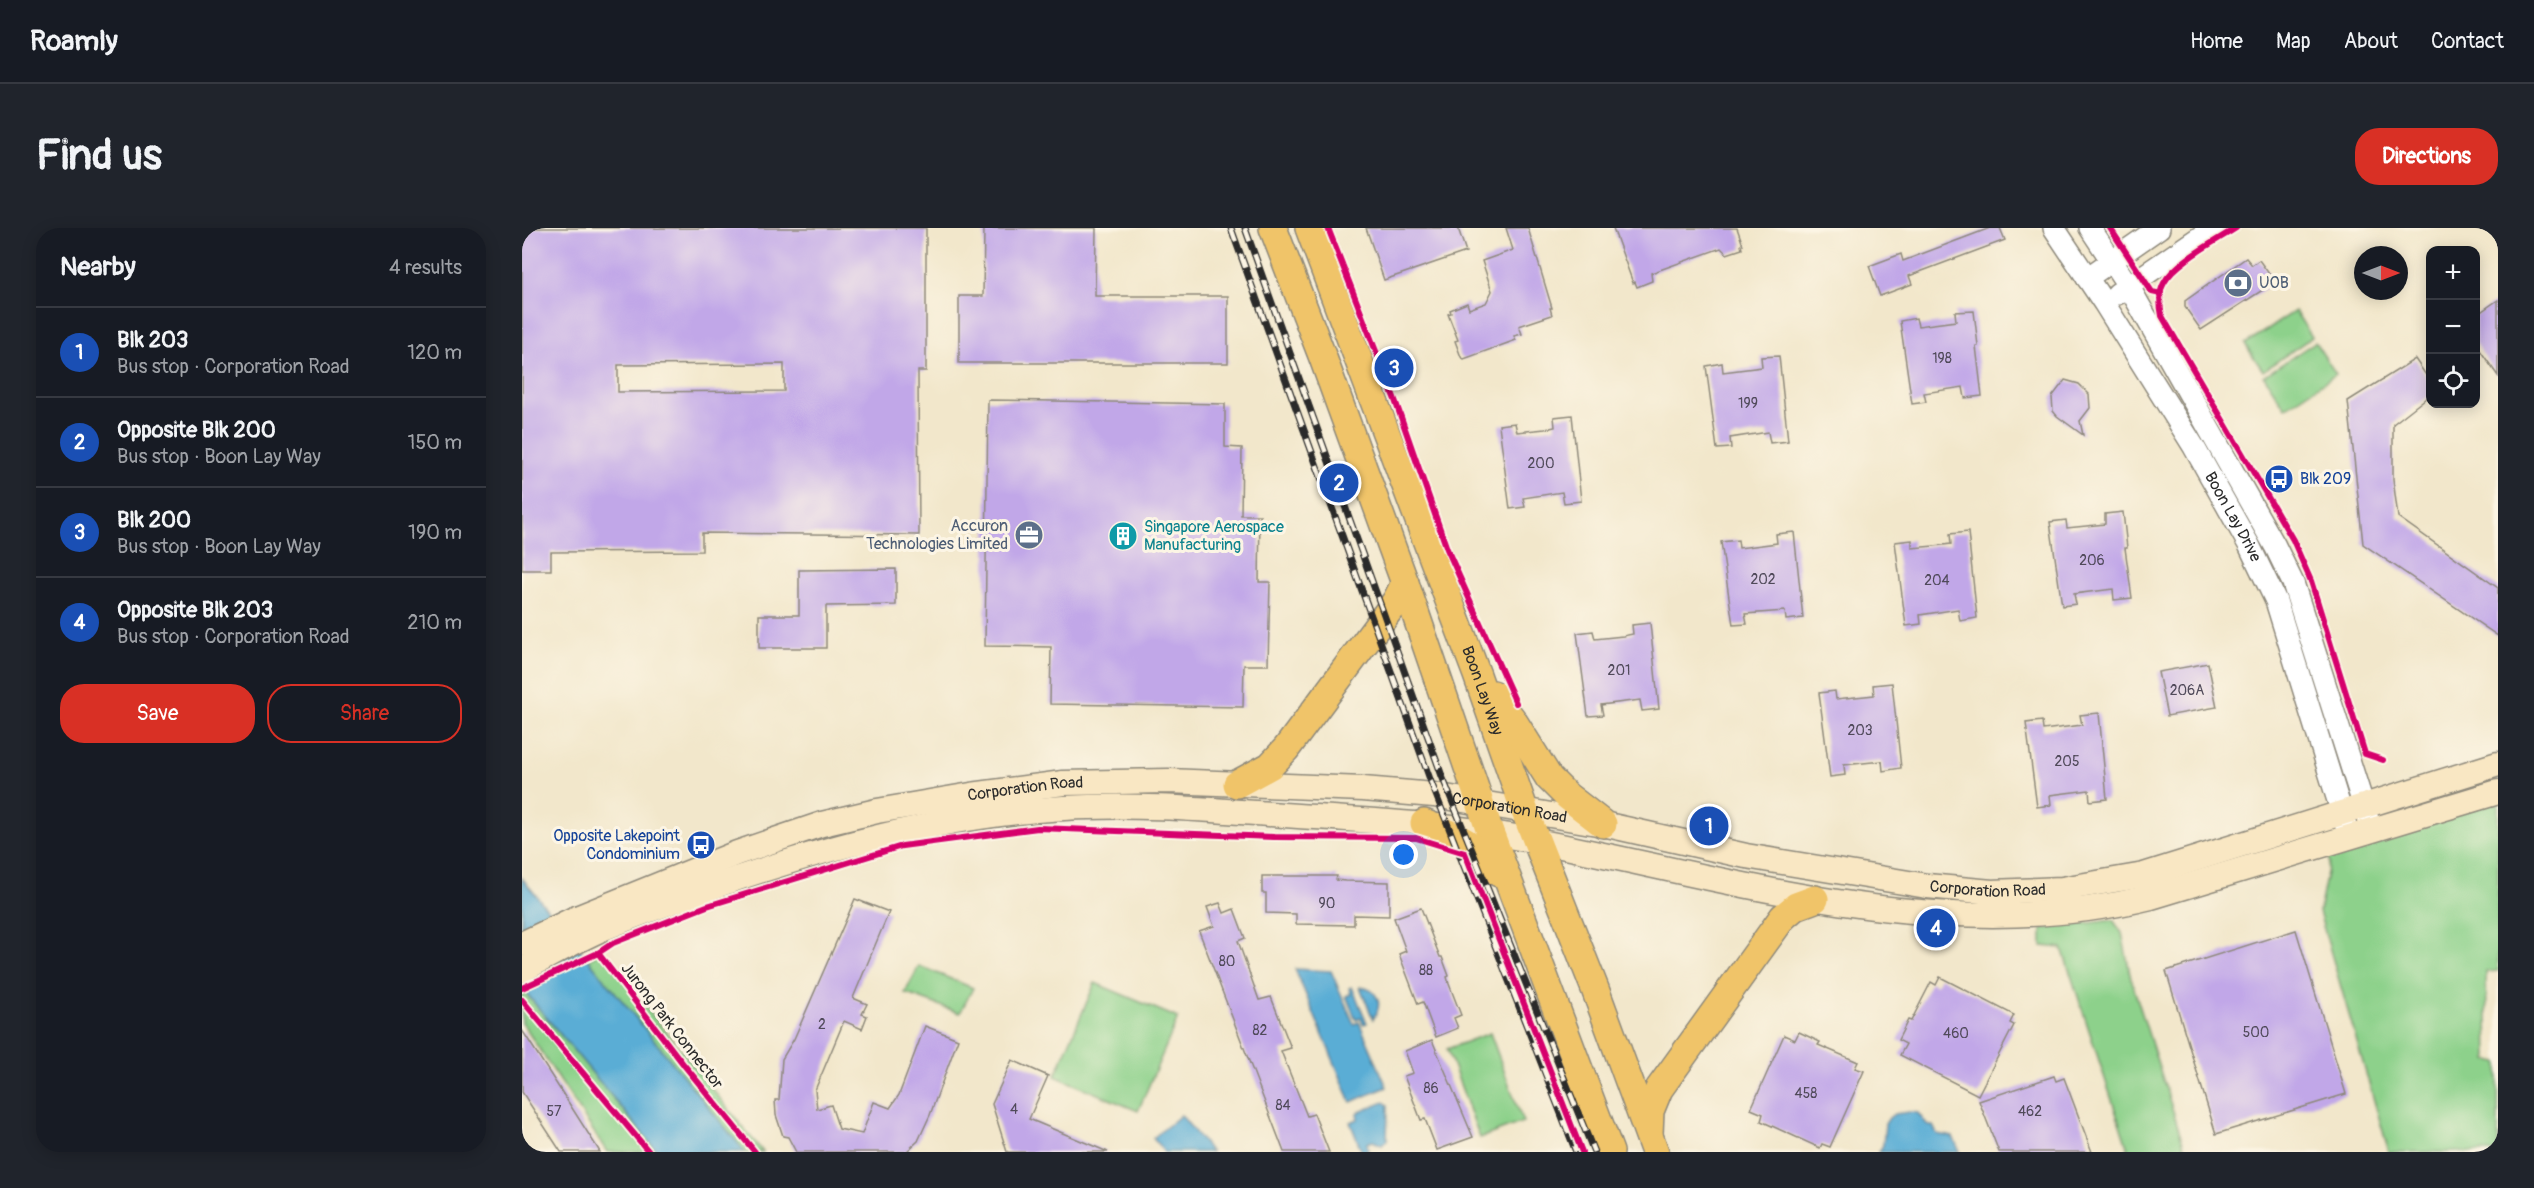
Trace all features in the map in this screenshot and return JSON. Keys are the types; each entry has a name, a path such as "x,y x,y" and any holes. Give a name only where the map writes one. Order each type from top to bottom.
{"main road":[{"path":"1273,228 1405,583 1490,832 1610,1152"},
{"name":"Boon Lay Way","path":"1309,228 1477,675 1524,809 1595,989 1652,1144"},
{"path":"1236,784 1270,766 1286,749 1396,601 1405,583"},
{"path":"1477,675 1512,719 1549,778 1567,796 1603,824"},
{"name":"Corporation Road","path":"522,970 579,928 602,929 759,872 880,836 970,819 1064,808 1163,808 1424,823 1490,832 1815,899 1959,914 2019,915 2084,910 2130,889 2258,840 2352,808 2498,764"},
{"name":"Corporation Road","path":"522,944 579,928 737,853 822,824 877,811 1064,783 1167,781 1363,789 1480,801 1603,824 1746,856 1927,886 1992,892 2130,889 2360,832 2498,792"},
{"path":"1424,823 1474,845 1491,861 1512,891"},
{"path":"1652,1144 1650,1111 1659,1089 1783,917 1796,906 1815,899"}],"street":[{"name":"Boon Lay Drive","path":"2054,228 2194,447 2249,545 2276,601 2360,832"},
{"name":"Boon Lay Drive","path":"2090,228 2129,287 2275,546 2293,584 2352,808"},
{"path":"2087,278 2159,228"},
{"path":"2104,303 2213,228"}],"green space":[{"path":"2295,311 2312,337 2263,371 2245,344"},
{"path":"2315,342 2336,374 2285,408 2264,376"},
{"path":"2498,794 2498,971 2486,972 2488,1060 2498,1062 2498,1152 2389,1152 2319,912 2329,863 2328,842"},
{"path":"2113,920 2122,933 2131,979 2186,1152 2129,1152 2062,948 2042,946 2042,929"},
{"path":"600,950 763,1152 745,1152 589,960"},
{"path":"919,966 973,988 960,1013 905,993"},
{"path":"1095,983 1178,1018 1138,1111 1055,1076"},
{"path":"524,991 658,1152 607,1152 522,1023 522,992"},
{"path":"1490,1033 1523,1122 1480,1138 1447,1049"}],"water":[{"path":"522,878 745,1152 658,1152 522,988"},
{"path":"1295,969 1331,971 1354,1024 1359,1022 1387,1087 1351,1102"},
{"path":"1352,987 1367,1023 1363,1024 1361,1018 1356,1020 1346,996 1351,994 1349,988"},
{"path":"1360,987 1371,991 1377,998 1378,1008 1373,1019"},
{"path":"1384,1102 1388,1105 1387,1140 1382,1145 1373,1141 1367,1143 1368,1150 1362,1152 1350,1122 1358,1119 1357,1113"},
{"path":"1918,1113 1928,1126 1933,1126 1937,1134 1953,1137 1960,1152 1879,1152 1883,1145 1885,1124 1889,1118 1894,1114"},
{"path":"1181,1115 1211,1152 1164,1152 1153,1138"}],"building":[{"path":"522,228 926,228 926,371 918,371 919,535 702,533 702,551 551,552 551,570 522,570","holes":["784,364 784,391 618,392 618,365"]},
{"path":"984,228 1096,228 1095,296 1228,296 1228,363 959,363 959,296 983,296"},
{"path":"1366,228 1458,228 1466,252 1384,280"},
{"path":"1506,228 1528,228 1552,308 1550,308 1552,315 1519,326 1522,334 1514,336 1516,340 1464,359 1455,341 1458,340 1448,314 1451,313 1450,310 1467,303 1469,309 1486,303 1492,291 1482,261 1513,250"},
{"path":"1613,228 1737,228 1743,245 1741,245 1742,249 1727,254 1721,248 1651,273 1652,281 1637,287 1635,282 1633,283"},
{"path":"1990,228 2000,228 2005,240 1909,276 1912,284 1880,296 1869,266 1901,254 1903,261"},
{"path":"2246,258 2252,265 2259,260 2275,282 2201,330 2185,307 2185,301"},
{"path":"2498,300 2498,376 2480,350 2480,313"},
{"path":"1974,311 1982,396 1965,398 1963,387 1924,393 1926,402 1912,404 1900,321 1916,318 1918,326 1956,321 1955,312"},
{"path":"1779,356 1788,441 1770,443 1768,432 1730,438 1731,448 1717,449 1706,366 1722,363 1723,372 1762,367 1761,357"},
{"path":"2415,359 2426,375 2426,398 2393,424 2393,479 2398,517 2498,588 2498,636 2363,544 2348,401"},
{"path":"2065,380 2079,384 2089,394 2090,408 2080,421 2083,435 2053,411 2052,397"},
{"name":"Singapore Aerospace Manufacturing","path":"988,400 1225,404 1225,447 1242,448 1241,515 1260,515 1259,582 1270,582 1268,665 1244,665 1243,707 1050,704 1051,647 985,646"},
{"path":"1572,415 1581,501 1564,503 1562,492 1523,498 1525,507 1510,509 1499,425 1515,423 1517,432 1545,429 1555,427 1554,417"},
{"path":"2123,512 2132,598 2114,600 2113,589 2074,594 2076,604 2062,606 2050,522 2066,520 2067,528 2105,524 2105,514"},
{"path":"1794,532 1803,618 1786,620 1785,611 1745,614 1747,624 1733,625 1721,542 1738,540 1739,548 1777,543 1776,534"},
{"path":"1968,532 1977,618 1960,621 1958,609 1920,615 1921,624 1906,626 1895,542 1912,540 1912,548 1951,544 1950,534"},
{"path":"896,569 896,605 826,606 826,648 759,648 759,615 799,615 799,570"},
{"path":"1650,623 1659,709 1642,711 1640,700 1601,705 1603,715 1588,716 1577,633 1593,631 1595,639 1623,636 1633,634 1632,625"},
{"path":"2208,663 2217,707 2167,716 2158,672"},
{"path":"1892,683 1901,768 1883,771 1882,761 1844,765 1845,775 1830,777 1819,693 1835,691 1836,699 1874,695 1873,685"},
{"path":"2099,713 2107,799 2090,801 2089,790 2050,795 2051,805 2037,807 2026,723 2042,721 2043,730 2082,725 2080,715"},
{"path":"1262,876 1337,876 1336,880 1389,882 1389,916 1354,915 1354,925 1296,924 1296,914 1266,913 1266,893 1262,893"},
{"path":"855,899 889,912 853,998 867,1004 862,1014 867,1016 862,1029 844,1021 815,1090 817,1109 831,1105 839,1129 862,1134 874,1102 890,1108 899,1095 925,1026 958,1039 930,1115 918,1141 906,1152 796,1152 788,1137 783,1136 776,1115 775,1100 779,1100 782,1059 794,1039"},
{"path":"1220,903 1224,913 1234,909 1245,938 1238,941 1259,1000 1271,997 1291,1048 1281,1051 1307,1116 1314,1114 1329,1152 1284,1152 1199,931 1214,926 1207,907"},
{"path":"1421,908 1440,957 1442,957 1461,1015 1454,1018 1458,1028 1436,1037 1423,1002 1418,1004 1399,954 1406,951 1394,918"},
{"path":"2296,930 2346,1094 2216,1134 2166,971"},
{"path":"1940,977 2014,1015 2010,1023 2014,1025 1978,1095 1900,1055 1906,1044 1898,1040 1908,1020 1911,1021 1931,982 1936,985"},
{"path":"522,1030 600,1152 561,1152 522,1092"},
{"path":"1799,1032 1820,1042 1818,1045 1858,1062 1855,1068 1864,1071 1830,1147 1822,1144 1820,1148 1761,1121 1763,1114 1751,1109 1784,1035 1795,1040"},
{"path":"1432,1040 1473,1137 1437,1150 1425,1119 1421,1120 1404,1076 1413,1073 1405,1051"},
{"path":"1012,1060 1048,1076 1029,1119 1108,1152 1007,1152 992,1104"},
{"path":"2054,1076 2056,1081 2064,1078 2092,1152 1999,1152 1979,1101"}],"railway":[{"path":"1231,228 1431,782 1576,1152"},
{"path":"1245,228 1442,776 1594,1152"}],"cycle path":[{"path":"1328,228 1395,400 1447,549 1516,703"},
{"path":"2110,228 2152,292 2161,294"},
{"path":"2236,228 2196,253 2169,275 2161,291 2162,316 2293,540 2311,581 2365,754 2383,760"},
{"path":"598,953 613,943 707,906 902,846 1038,828 1274,837 1416,838 1465,853 1582,1152"},
{"name":"Jurong Park Connector","path":"522,988 598,953 684,1065 755,1152"},
{"path":"522,1000 649,1152"}],"place":[{"name":"UOB","path":"2238,283"},
{"name":"Blk 200","path":"1394,368"},
{"name":"Blk 209","path":"2279,479"},
{"name":"Opposite Blk 200","path":"1339,483"},
{"name":"Accuron Technologies Limited","path":"1029,535"},
{"name":"Singapore Aerospace Manufacturing","path":"1123,536"},
{"name":"Blk 203","path":"1709,826"},
{"name":"Opposite Lakepoint Condominium","path":"701,845"},
{"name":"Opposite Blk 203","path":"1936,928"}]}
